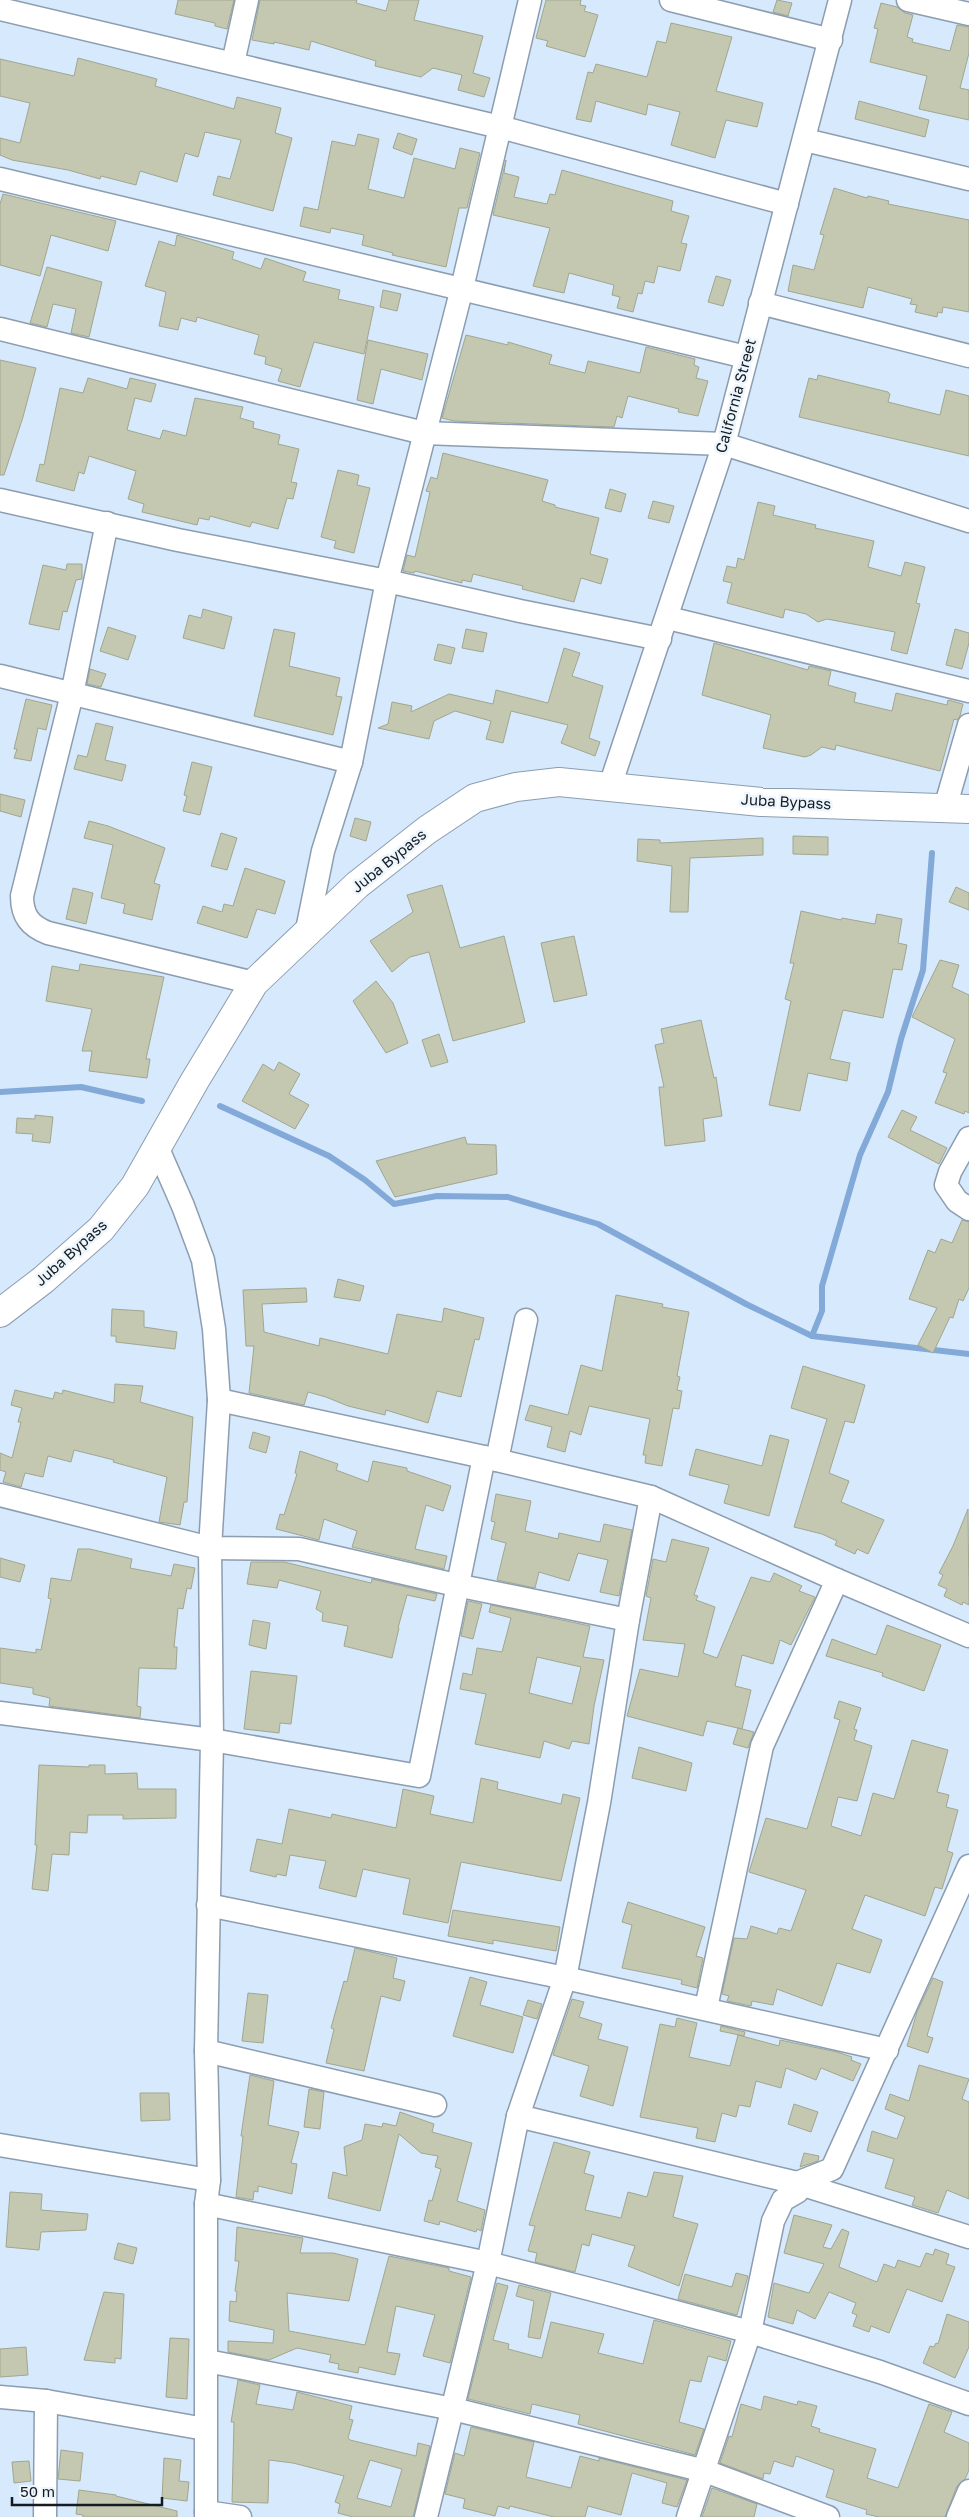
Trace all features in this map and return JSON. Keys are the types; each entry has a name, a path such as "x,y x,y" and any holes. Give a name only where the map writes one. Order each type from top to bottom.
{"main road":[{"name":"Juba Bypass","path":"0,1313 43,1280 101,1229 135,1186 158,1149 194,1082 254,983 357,885 427,830 475,798 516,787 559,782 761,802 957,809"}],"street":[{"path":"233,63 247,0"},
{"path":"306,935 323,851 351,762 387,581 462,288 530,0"},
{"path":"670,0 831,40"},
{"name":"California Street","path":"610,786 668,618 724,444 760,303 805,140 840,0"},
{"path":"908,0 969,14"},
{"path":"0,9 500,127 787,204"},
{"path":"805,140 969,179"},
{"path":"0,179 746,357"},
{"path":"760,303 969,356"},
{"path":"0,329 424,433 724,444 969,521"},
{"path":"0,500 178,540 387,581 520,611 660,639"},
{"path":"107,523 72,694 22,896 22,904 28,920 37,929 48,933 254,983"},
{"path":"668,618 969,691"},
{"path":"0,676 351,762"},
{"path":"957,809 969,725"},
{"path":"969,1138 950,1172 946,1185 957,1201 969,1209"},
{"path":"158,1149 183,1206 202,1260 214,1329 219,1400 210,1548 212,1740 206,2051 209,2180 206,2204 206,2514 240,2517"},
{"path":"0,1713 212,1740 418,1776 456,1585 526,1320"},
{"path":"219,1400 490,1459 651,1497 837,1580 969,1636"},
{"path":"0,1495 210,1548 299,1549 456,1585 628,1620"},
{"path":"426,2517 488,2263 518,2116 565,1978 599,1803 628,1620 651,1497"},
{"path":"706,2008 762,1746 837,1580"},
{"path":"806,2186 969,1850"},
{"path":"688,2517 705,2471 750,2332 773,2221 783,2200 832,2169 969,1866"},
{"path":"208,1906 565,1978 706,2008 886,2050"},
{"path":"206,2051 435,2105"},
{"path":"518,2116 806,2186 969,2237"},
{"path":"0,2145 209,2180"},
{"path":"206,2204 488,2263 750,2332 880,2372 969,2404"},
{"path":"207,2360 453,2409 705,2471 828,2517"},
{"path":"0,2397 46,2401 205,2429"},
{"path":"45,2517 46,2401"},
{"path":"958,2517 969,2492"}],"building":[{"path":"178,0 234,0 227,29 215,26 215,23 175,14"},
{"path":"260,0 357,0 356,3 386,11 389,0 419,0 414,20 483,36 473,73 490,78 484,97 458,90 462,75 433,68 421,77 375,66 376,61 311,41 309,50 274,42 274,44 252,40"},
{"path":"546,0 581,0 580,5 586,6 584,11 598,15 585,57 546,46 548,41 536,38"},
{"path":"777,0 792,3 788,16 773,12"},
{"path":"881,3 897,7 905,13 913,15 907,37 913,39 912,42 950,51 957,25 969,27 969,53 960,88 969,90 969,120 919,109 927,76 870,62 878,29 874,28"},
{"path":"671,23 732,37 716,91 763,103 757,127 726,120 715,158 671,145 680,112 648,104 646,115 596,101 591,122 576,119 588,72 593,73 596,64 647,77 657,41 666,43"},
{"path":"78,58 157,79 155,86 234,109 237,97 281,108 275,133 292,138 273,211 213,195 218,176 230,179 241,140 205,132 198,157 185,153 177,182 140,171 136,185 101,176 100,179 68,170 12,160 0,155 0,138 20,143 30,103 0,96 0,59 74,76"},
{"path":"859,101 929,120 925,137 855,119"},
{"path":"398,133 417,139 412,155 393,148"},
{"path":"358,134 379,139 368,189 404,198 414,158 455,169 460,148 480,153 467,208 459,208 446,267 392,255 393,253 362,245 364,235 331,228 330,233 300,226 304,207 318,210 332,141 355,146"},
{"path":"506,160 504,173 519,177 514,197 547,204 550,194 555,195 562,170 673,201 671,211 689,216 681,243 687,244 680,271 658,266 654,283 645,281 642,294 638,293 633,312 617,308 620,297 612,295 614,285 569,273 564,293 533,286 550,228 493,215"},
{"path":"834,188 867,198 868,196 889,201 888,204 969,220 969,312 943,307 942,313 938,312 937,317 915,312 917,305 910,304 912,299 868,287 863,308 788,291 793,265 814,270 824,235 820,234"},
{"path":"3,194 116,221 108,251 51,235 40,276 0,265 0,204"},
{"path":"177,235 234,252 232,259 261,269 265,258 306,272 303,281 340,290 338,299 374,307 364,354 314,342 300,387 278,381 282,369 265,364 266,357 254,354 259,335 197,317 196,322 181,318 178,330 159,326 166,292 145,286 159,241 175,246"},
{"path":"47,267 102,282 89,337 71,333 76,309 53,304 47,327 30,323"},
{"path":"716,276 731,280 723,306 708,302"},
{"path":"383,290 401,294 397,311 380,307"},
{"path":"466,335 508,345 508,342 552,355 549,364 585,373 588,361 640,373 646,347 695,359 694,365 699,367 696,378 708,381 698,416 678,412 679,409 628,396 622,418 617,416 614,427 454,421 442,418"},
{"path":"368,340 428,354 422,380 381,369 373,404 357,400"},
{"path":"0,360 36,368 23,417 4,475 0,475"},
{"path":"818,375 888,392 890,394 888,402 940,415 946,390 969,396 969,456 799,417 809,378 817,380"},
{"path":"88,378 127,389 130,378 156,384 151,402 135,398 127,430 160,439 163,430 186,436 195,398 243,407 240,418 254,422 253,428 280,435 278,444 299,449 291,482 297,483 293,499 287,498 278,529 252,522 250,527 210,516 209,520 199,518 197,525 142,512 144,504 128,499 136,471 89,456 84,474 79,472 74,491 36,481 40,464 44,465 60,388 83,393"},
{"path":"443,453 548,480 542,501 555,505 555,507 599,518 590,554 608,559 601,584 581,578 574,602 522,589 523,586 473,574 471,582 462,580 462,583 415,571 414,573 403,571 407,555 415,557 430,492 426,491 431,477 437,479"},
{"path":"338,470 359,475 357,485 370,488 354,553 334,548 336,541 321,537"},
{"path":"610,489 626,494 621,512 605,508"},
{"path":"653,501 674,506 669,523 648,518"},
{"path":"758,502 775,506 773,515 816,525 815,528 874,541 868,567 901,576 905,562 925,567 916,603 920,604 907,654 891,650 895,632 827,619 818,622 806,614 785,609 783,618 727,603 732,583 723,581 727,566 736,568 738,558 744,560"},
{"path":"67,564 82,564 82,579 76,580 67,612 63,611 59,630 29,624 43,565 66,570"},
{"path":"203,609 232,617 224,649 183,638 189,615 201,618"},
{"path":"108,627 136,636 128,660 100,651"},
{"path":"274,629 295,633 289,666 340,678 336,696 342,697 333,735 254,716"},
{"path":"466,629 487,633 483,652 462,648"},
{"path":"955,629 969,633 969,643 962,669 946,665"},
{"path":"714,643 808,670 809,666 831,671 828,685 856,693 854,702 892,711 896,693 947,705 948,700 963,704 960,716 957,720 954,719 940,771 836,745 835,750 822,747 805,757 763,748 771,715 702,695"},
{"path":"438,644 455,648 451,664 434,660"},
{"path":"564,648 580,653 572,676 603,686 589,738 600,742 595,756 561,743 568,725 511,711 503,743 486,739 491,721 455,711 434,721 429,739 378,728 388,724 392,702 412,706 411,712 449,694 493,704 496,690 548,703"},
{"path":"90,669 106,674 101,687 87,684"},
{"path":"26,699 52,705 46,730 38,728 31,761 14,758 17,749 14,749"},
{"path":"96,723 113,727 105,760 126,765 122,781 74,769 78,755 87,757"},
{"path":"192,762 212,767 200,815 183,811 187,796 184,795"},
{"path":"0,794 25,800 21,817 0,811"},
{"path":"355,818 371,822 366,841 350,836"},
{"path":"89,821 108,826 165,848 154,883 160,885 152,920 123,913 125,904 101,898 113,845 84,838"},
{"path":"221,833 237,838 227,870 211,866"},
{"path":"793,836 828,837 828,855 793,854"},
{"path":"763,838 763,855 690,858 688,912 670,912 672,866 637,861 638,839 660,840 660,843"},
{"path":"245,868 285,881 275,914 257,909 247,938 197,923 203,906 222,912 224,904 233,906"},
{"path":"442,885 460,948 504,936 525,1022 453,1041 429,952 410,957 392,972 370,941 413,912 407,895"},
{"path":"956,887 969,893 969,910 949,902"},
{"path":"73,888 93,893 86,924 66,919"},
{"path":"801,911 841,920 842,918 875,924 877,914 902,919 898,943 907,945 902,970 893,969 883,1018 843,1010 830,1059 850,1063 847,1081 808,1073 800,1111 769,1105 791,1001 785,999 794,963 790,963"},
{"path":"574,936 587,995 554,1002 541,943"},
{"path":"940,960 959,965 952,987 969,995 969,1113 965,1111 964,1114 935,1103 947,1073 943,1072 955,1039 912,1017"},
{"path":"80,964 164,977 146,1059 150,1059 147,1078 89,1071 92,1051 82,1051 92,1009 46,1001 52,966 79,971"},
{"path":"376,981 393,1003 408,1043 386,1053 353,1001"},
{"path":"701,1020 714,1078 716,1077 722,1116 703,1119 705,1141 665,1146 659,1087 664,1087 655,1045 664,1043 661,1029"},
{"path":"439,1034 448,1062 431,1067 422,1040"},
{"path":"279,1062 300,1074 289,1094 309,1105 295,1129 242,1101 263,1064 274,1071"},
{"path":"902,1110 917,1117 910,1130 947,1148 939,1164 888,1137"},
{"path":"35,1115 53,1117 50,1143 32,1141 33,1134 16,1133 17,1118 35,1119"},
{"path":"465,1137 467,1144 496,1145 497,1174 395,1197 376,1161"},
{"path":"962,1220 969,1222 969,1288 963,1301 959,1299 953,1318 950,1317 933,1353 918,1345 937,1308 909,1299 928,1250 935,1253 941,1239 952,1243"},
{"path":"338,1279 364,1286 360,1301 334,1297"},
{"path":"306,1288 307,1302 262,1304 264,1332 319,1346 320,1338 388,1354 397,1314 442,1322 444,1308 484,1318 479,1340 475,1339 461,1397 437,1391 428,1423 386,1410 385,1415 348,1406 308,1392 304,1405 249,1393 254,1346 246,1346 243,1290"},
{"path":"616,1295 663,1304 662,1307 689,1312 677,1376 680,1377 677,1390 682,1391 679,1409 673,1408 662,1466 645,1463 646,1455 643,1455 650,1419 589,1406 581,1435 570,1431 565,1452 547,1447 552,1427 525,1420 530,1405 568,1415 581,1365 602,1371"},
{"path":"112,1309 144,1311 144,1327 177,1332 175,1349 116,1342 116,1336 111,1336"},
{"path":"803,1366 865,1385 854,1423 845,1421 829,1473 849,1481 841,1502 884,1520 868,1554 857,1549 855,1554 835,1545 837,1541 822,1534 794,1527 827,1419 791,1408"},
{"path":"115,1384 143,1386 140,1402 193,1417 187,1502 184,1502 180,1525 159,1522 167,1477 113,1462 114,1460 74,1450 71,1462 48,1456 43,1477 25,1473 21,1487 3,1482 6,1472 0,1470 0,1453 12,1458 21,1422 18,1422 22,1408 11,1405 15,1390 53,1399 55,1392 62,1394 63,1390 114,1403"},
{"path":"253,1432 270,1437 266,1453 249,1448"},
{"path":"770,1435 789,1440 769,1516 724,1503 729,1485 689,1475 696,1449 762,1466"},
{"path":"300,1451 338,1464 336,1470 368,1482 373,1461 407,1468 407,1471 451,1486 443,1511 426,1505 415,1549 447,1556 444,1569 352,1547 357,1531 324,1519 319,1540 276,1529 280,1514 284,1515 297,1474 295,1473"},
{"path":"496,1494 531,1501 525,1531 558,1539 559,1533 600,1542 604,1524 632,1530 619,1596 600,1592 608,1560 578,1553 569,1581 539,1572 535,1588 497,1580 506,1543 491,1539 495,1522 491,1521"},
{"path":"968,1509 969,1605 963,1602 962,1605 944,1596 947,1589 938,1585 943,1575 939,1573 953,1546"},
{"path":"672,1539 709,1548 694,1595 698,1596 696,1600 715,1607 703,1653 717,1658 751,1577 770,1582 774,1573 802,1586 799,1591 815,1597 791,1645 780,1640 773,1664 742,1655 735,1686 751,1690 742,1729 707,1721 703,1736 627,1716 640,1669 678,1677 685,1644 643,1640 651,1598 646,1596 653,1559 666,1562"},
{"path":"78,1549 90,1549 132,1559 130,1568 171,1576 174,1564 195,1568 191,1589 187,1588 183,1609 178,1608 174,1647 177,1647 176,1669 139,1668 137,1706 141,1707 140,1718 49,1706 50,1698 33,1694 33,1688 0,1683 0,1648 36,1653 36,1649 41,1650 51,1599 48,1598 51,1578 71,1581"},
{"path":"0,1558 25,1565 20,1582 0,1577"},
{"path":"251,1562 284,1562 371,1583 372,1579 437,1594 435,1601 407,1595 392,1658 344,1646 348,1626 322,1621 323,1613 316,1609 321,1591 279,1580 277,1588 247,1584"},
{"path":"468,1601 482,1604 473,1639 461,1636"},
{"path":"491,1605 590,1626 583,1657 604,1660 594,1706 589,1744 572,1741 569,1749 544,1741 540,1758 475,1744 486,1694 460,1689 463,1673 472,1675 477,1648 502,1652 511,1618 489,1612","holes":["537,1657 581,1667 572,1704 529,1693"]},
{"path":"253,1620 270,1623 266,1649 249,1645"},
{"path":"887,1625 941,1645 924,1691 882,1676 883,1673 826,1656 832,1639 876,1655"},
{"path":"251,1671 297,1676 291,1724 280,1723 279,1733 244,1729"},
{"path":"839,1701 861,1708 854,1729 857,1730 854,1740 872,1746 857,1801 838,1797 831,1826 861,1836 873,1793 894,1799 912,1740 948,1750 937,1792 949,1795 946,1807 958,1810 947,1851 953,1853 942,1889 935,1887 925,1916 865,1895 852,1929 882,1940 870,1973 837,1963 822,2006 777,1989 773,2005 752,2001 751,2006 727,2001 729,1996 722,1994 734,1938 747,1939 751,1926 777,1934 779,1928 791,1931 806,1890 749,1872 766,1818 807,1829 840,1720 834,1718"},
{"path":"738,1728 754,1732 748,1748 733,1744"},
{"path":"639,1747 692,1763 686,1791 632,1778"},
{"path":"39,1765 89,1767 89,1765 105,1765 105,1774 137,1773 138,1789 176,1789 176,1818 123,1819 123,1815 88,1815 87,1833 70,1832 69,1855 52,1854 48,1891 32,1889 37,1845 35,1845"},
{"path":"481,1778 498,1782 497,1789 561,1804 563,1794 580,1798 561,1881 461,1862 448,1923 403,1914 410,1879 363,1869 356,1897 319,1888 326,1861 290,1855 286,1876 277,1874 276,1877 250,1871 257,1839 282,1844 289,1809 331,1818 332,1814 396,1828 403,1789 434,1796 430,1814 473,1823"},
{"path":"628,1902 705,1927 696,1956 703,1958 697,1988 681,1984 682,1980 622,1968 632,1925 622,1922"},
{"path":"453,1910 560,1927 556,1951 493,1940 493,1944 448,1936"},
{"path":"355,1948 397,1958 393,1978 405,1981 400,2001 381,1996 364,2071 326,2063 334,2029 331,2028 344,1981 347,1982"},
{"path":"470,1977 487,1982 480,2005 523,2017 513,2053 453,2036"},
{"path":"933,1978 943,1982 927,2036 933,2038 928,2053 907,2046 917,2012"},
{"path":"248,1993 268,1995 263,2043 242,2041"},
{"path":"572,1999 584,2002 579,2017 602,2024 598,2039 628,2047 613,2106 580,2096 589,2066 553,2055"},
{"path":"528,2000 542,2004 537,2019 523,2015"},
{"path":"677,2018 697,2023 689,2057 730,2066 738,2035 779,2046 780,2040 837,2052 852,2057 851,2060 861,2064 853,2081 821,2068 816,2080 786,2068 781,2088 756,2081 750,2107 739,2105 736,2117 722,2113 715,2142 696,2138 698,2128 640,2117 660,2024 675,2027"},
{"path":"721,2026 745,2032 744,2036 720,2031"},
{"path":"919,2065 969,2079 962,2099 969,2102 969,2199 947,2190 938,2213 912,2205 915,2197 885,2188 894,2159 867,2151 872,2131 897,2139 905,2117 885,2109 890,2094 909,2101"},
{"path":"250,2075 274,2081 268,2125 299,2132 291,2163 297,2164 292,2194 258,2186 258,2192 254,2191 253,2200 236,2197 243,2136 241,2136"},
{"path":"309,2089 324,2092 320,2129 304,2127"},
{"path":"140,2093 169,2093 170,2120 141,2121"},
{"path":"794,2104 818,2112 811,2132 788,2124"},
{"path":"400,2112 434,2124 432,2132 472,2143 457,2201 485,2210 481,2231 477,2229 476,2232 440,2221 439,2225 424,2221 429,2200 432,2201 441,2169 435,2167 438,2156 421,2153 399,2134 380,2211 328,2198 333,2172 347,2176 344,2147 362,2140 365,2124 382,2127 383,2123 396,2126"},
{"path":"554,2142 590,2152 584,2173 594,2176 585,2210 621,2218 628,2192 647,2197 654,2172 683,2176 673,2217 698,2224 679,2286 628,2266 635,2246 592,2234 589,2246 582,2244 575,2272 535,2262 537,2253 528,2251 535,2226 529,2225"},
{"path":"804,2153 819,2156 818,2161 800,2167"},
{"path":"10,2192 42,2194 41,2210 88,2214 86,2230 41,2232 39,2250 6,2247"},
{"path":"794,2215 832,2225 823,2247 831,2249 842,2229 849,2232 839,2267 877,2282 884,2264 895,2268 898,2260 920,2267 926,2253 933,2255 935,2249 949,2254 946,2264 955,2267 942,2302 907,2289 889,2333 871,2326 869,2332 853,2326 857,2315 852,2313 856,2303 829,2292 815,2319 797,2310 793,2324 768,2317 774,2283 809,2293 824,2264 784,2253"},
{"path":"237,2227 303,2238 300,2253 333,2253 358,2259 349,2301 287,2293 289,2331 365,2345 389,2256 449,2268 449,2271 471,2277 450,2363 423,2356 435,2315 396,2306 387,2352 400,2354 395,2375 359,2367 358,2373 338,2369 339,2364 329,2362 331,2355 297,2348 269,2360 228,2352 228,2341 273,2343 274,2330 229,2321 230,2301 236,2302 237,2292 235,2291 239,2261 235,2261"},
{"path":"118,2243 137,2248 133,2264 114,2259"},
{"path":"736,2273 748,2276 737,2315 678,2299 685,2274 732,2287"},
{"path":"497,2283 508,2286 493,2340 509,2344 508,2349 542,2358 551,2322 604,2334 598,2353 643,2364 654,2320 731,2341 726,2361 708,2356 701,2382 690,2380 679,2422 704,2429 695,2455 578,2424 580,2415 532,2404 530,2414 468,2399"},
{"path":"519,2285 551,2293 540,2339 528,2337 534,2301 516,2296"},
{"path":"104,2292 124,2294 121,2359 115,2358 115,2363 84,2360"},
{"path":"947,2314 969,2322 969,2347 955,2378 923,2363 930,2346 934,2347 936,2343 938,2344"},
{"path":"170,2338 189,2339 187,2399 166,2397"},
{"path":"26,2347 28,2375 0,2377 0,2349"},
{"path":"238,2380 260,2385 256,2404 293,2410 297,2392 352,2406 349,2419 353,2420 348,2438 350,2440 416,2456 418,2443 430,2446 413,2517 353,2517 338,2513 340,2504 335,2502 344,2476 293,2463 269,2460 268,2503 232,2502 234,2422 231,2422","holes":["370,2460 402,2469 391,2507 357,2498"]},
{"path":"764,2396 797,2405 798,2401 817,2406 811,2426 820,2429 819,2432 876,2449 867,2478 898,2488 929,2404 952,2412 944,2432 969,2443 969,2470 965,2479 957,2486 945,2517 879,2517 866,2514 867,2510 826,2497 834,2470 796,2456 793,2467 774,2461 770,2474 764,2473 763,2479 720,2463 729,2436 732,2437 741,2404 761,2410"},
{"path":"471,2427 534,2442 526,2477 571,2488 580,2456 599,2461 599,2458 687,2480 677,2507 662,2503 667,2483 632,2473 621,2515 588,2506 585,2517 554,2517 510,2506 509,2509 498,2506 495,2516 463,2508 465,2499 445,2494 455,2453 464,2456"},
{"path":"61,2450 83,2453 80,2481 58,2479"},
{"path":"164,2458 181,2460 179,2481 189,2482 187,2501 162,2498"},
{"path":"29,2461 31,2481 14,2483 12,2462"},
{"path":"712,2488 757,2504 754,2517 702,2517"},
{"path":"79,2490 116,2495 177,2511 177,2517 83,2517 83,2515 76,2514"}],"waterway":[{"path":"812,1336 822,1311 822,1286 860,1155 888,1092 901,1039 923,970 932,853"},
{"path":"0,1092 81,1087 142,1101"},
{"path":"220,1106 329,1156 365,1180 394,1204 437,1196 508,1197 598,1224 746,1304 812,1336 969,1354"}]}
